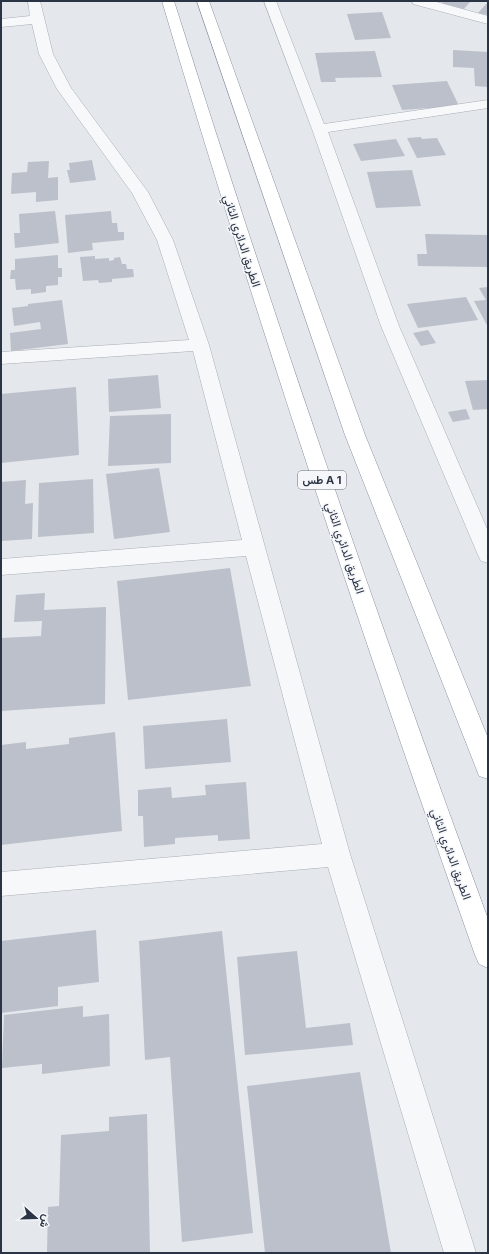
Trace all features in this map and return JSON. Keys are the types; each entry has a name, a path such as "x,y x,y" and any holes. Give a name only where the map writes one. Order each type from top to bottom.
{"highway":[{"name":"الطريق الدائري الثاني","path":"168,1 242,243 414,752 488,955"},
{"path":"203,1 355,435 488,768"}],"street":[{"path":"270,1 319,129 390,326 488,555"},
{"path":"418,1 488,20"},
{"path":"1,23 35,10 46,54 64,89 140,192 161,234 200,345 337,854 460,1253"},
{"path":"319,129 488,104"},
{"path":"1,358 200,345"},
{"path":"1,567 255,547"},
{"path":"1,884 337,854"}],"building":[{"path":"444,1 470,2 464,9 442,3"},
{"path":"488,2 488,15 478,13"},
{"path":"382,12 391,38 355,40 347,14"},
{"path":"453,50 488,52 488,87 475,86 474,68 453,67"},
{"path":"375,51 382,77 335,78 336,82 321,82 315,53"},
{"path":"447,81 459,106 402,110 392,85"},
{"path":"421,137 422,139 437,138 446,155 417,158 407,138"},
{"path":"396,139 405,156 361,161 353,144"},
{"path":"92,160 96,180 70,183 67,170 70,170 69,163"},
{"path":"49,161 48,178 58,177 58,200 36,202 36,192 11,194 12,173 27,172 28,162"},
{"path":"412,170 421,206 376,208 367,172"},
{"path":"55,211 59,243 15,248 14,233 20,233 19,214"},
{"path":"111,211 112,223 117,223 118,232 124,232 124,240 92,243 93,250 68,253 65,215"},
{"path":"425,234 488,235 488,267 418,266 417,254 427,254"},
{"path":"58,255 58,268 62,268 62,277 58,277 58,285 46,286 46,292 31,294 31,289 16,290 15,279 10,279 11,270 15,270 15,259"},
{"path":"95,256 95,259 109,258 109,261 120,257 122,264 126,264 127,269 133,269 134,277 112,279 112,282 99,283 98,280 83,281 80,257"},
{"path":"488,287 488,327 474,301 486,300 479,288"},
{"path":"466,297 478,320 418,328 407,304"},
{"path":"62,300 68,344 11,351 10,333 41,329 40,322 14,326 12,308 28,306 28,304"},
{"path":"428,330 436,343 421,346 413,333"},
{"path":"158,375 161,408 109,412 108,379"},
{"path":"488,380 488,409 473,410 465,381"},
{"path":"76,387 79,455 1,463 1,394"},
{"path":"466,409 470,419 453,422 448,412"},
{"path":"171,414 171,463 108,466 110,416"},
{"path":"159,468 170,532 114,539 106,474"},
{"path":"93,479 94,533 38,537 39,483"},
{"path":"26,480 25,504 33,503 32,539 1,541 1,482"},
{"path":"230,568 251,686 128,700 117,581"},
{"path":"45,593 44,610 106,607 105,704 1,711 1,638 41,636 42,621 14,622 16,595"},
{"path":"227,719 231,762 145,769 143,726"},
{"path":"115,732 122,831 1,845 1,745 26,742 26,749 69,744 69,738"},
{"path":"246,782 250,839 218,841 218,835 175,838 175,844 144,847 143,816 138,816 138,790 171,787 172,798 206,795 205,785"},
{"path":"96,930 99,982 58,987 58,1006 1,1013 1,941"},
{"path":"222,931 253,1233 182,1242 170,1057 145,1060 139,941"},
{"path":"297,951 306,1028 350,1023 353,1045 245,1055 237,957"},
{"path":"83,1006 83,1017 109,1014 110,1066 42,1074 42,1064 2,1068 4,1015"},
{"path":"360,1072 391,1253 265,1253 247,1086"},
{"path":"147,1114 150,1253 47,1253 48,1207 59,1206 61,1135 109,1131 109,1117"}]}
